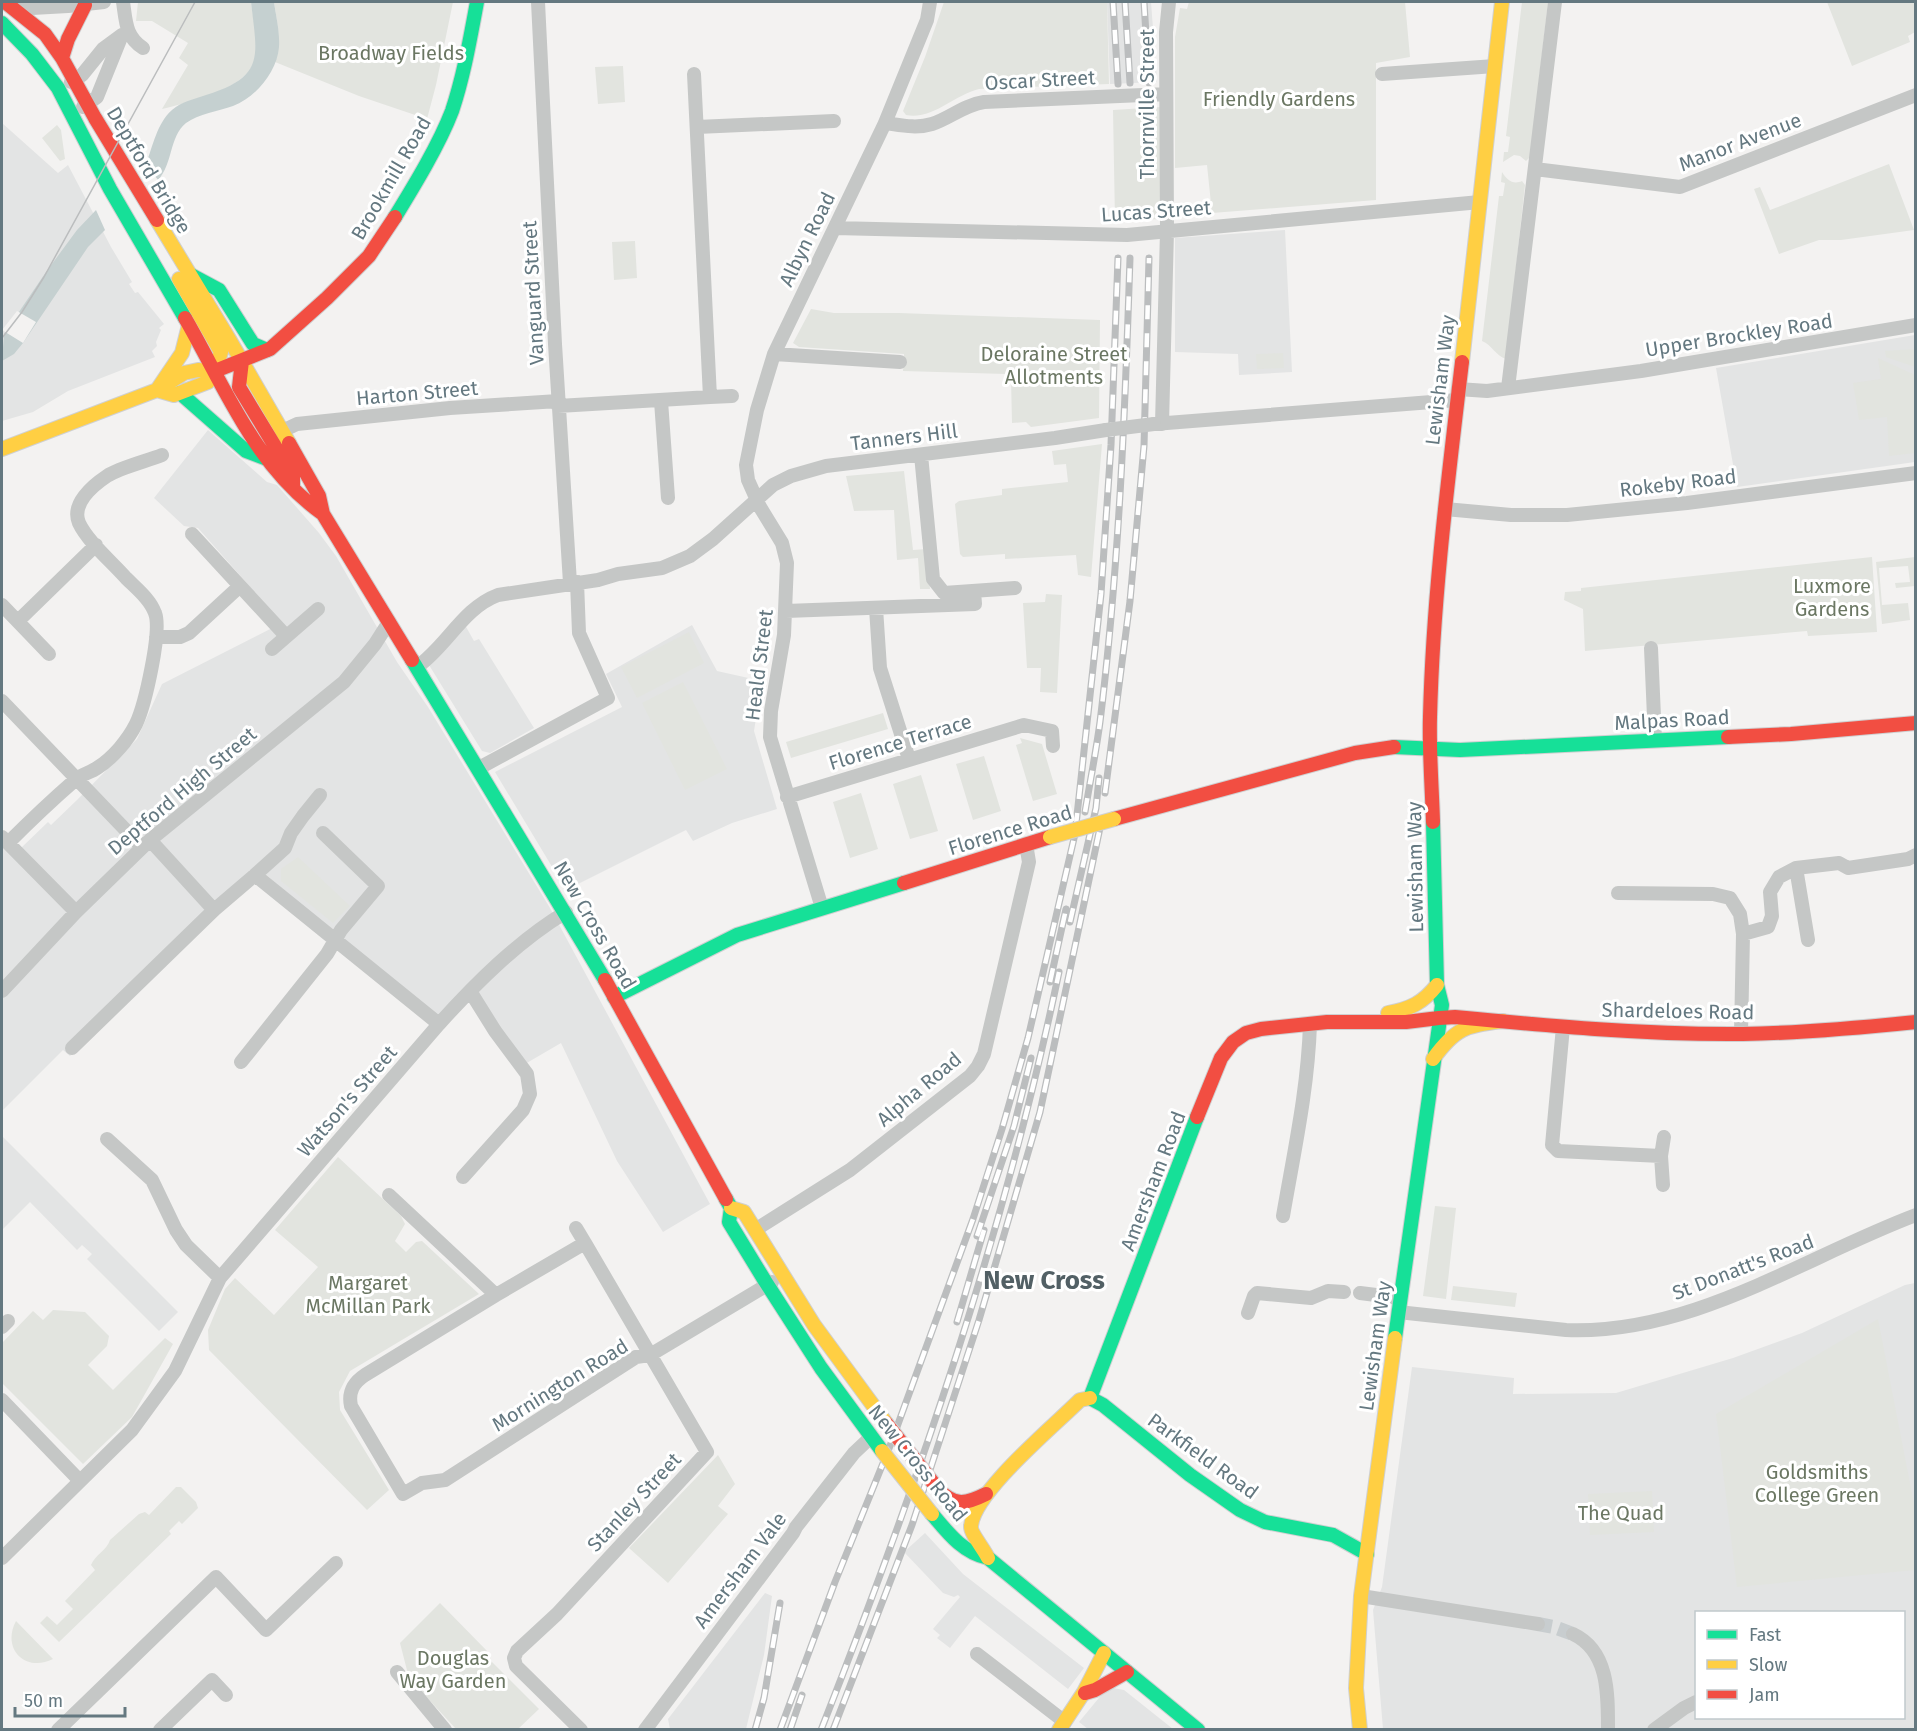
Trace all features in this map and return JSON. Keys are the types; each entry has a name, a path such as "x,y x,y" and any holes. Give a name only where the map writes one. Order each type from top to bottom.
{"main road":[{"name":"Brookmill Road","path":"215,371 267,350 327,298 381,240 436,145 451,113 464,71 477,2"},
{"name":"Lewisham Way","path":"1360,1730 1356,1688 1361,1596 1441,996 1437,985 1431,674 1445,509 1502,2"},
{"path":"62,58 68,39 85,5"},
{"name":"Deptford Bridge","path":"6,6 33,22 45,34 62,58 87,105 242,361 318,496 323,514"},
{"name":"Deptford Bridge","path":"2,23 34,56 59,89 98,168 236,410 267,459 307,505 323,514"},
{"path":"157,390 174,395 208,382 215,371 221,352 171,265 169,241"},
{"path":"191,275 219,290 253,344 267,350"},
{"path":"157,390 183,353 189,325"},
{"path":"242,361 239,387 293,476 293,490"},
{"path":"2,449 157,390 173,378 201,368 215,371"},
{"path":"180,393 246,451 267,459"},
{"name":"New Cross Road","path":"323,514 566,912 731,1208 729,1222 767,1286 830,1383 946,1530 976,1557 988,1558 1198,1730"},
{"name":"Malpas Road","path":"1431,749 1460,750 1791,734 1916,723"},
{"name":"Florence Road","path":"614,997 736,935 1026,844 1355,753 1398,747 1431,749"},
{"path":"1350,1020 1410,1010 1421,1004 1437,985"},
{"name":"Shardeloes Road","path":"1439,1018 1455,1017 1563,1027 1742,1034 1855,1029 1916,1022"},
{"name":"Amersham Road","path":"1090,1398 1218,1063 1225,1050 1236,1039 1249,1032 1350,1020 1400,1023 1439,1018"},
{"path":"1433,1060 1447,1040 1458,1030 1475,1025 1503,1022"},
{"name":"New Cross Road","path":"731,1208 744,1212 782,1276 837,1358 886,1424 946,1498 958,1503 973,1501 986,1494"},
{"path":"988,1558 984,1547 974,1538 971,1527 975,1513 986,1494 1075,1405 1085,1398 1090,1398"},
{"name":"Parkfield Road","path":"1090,1398 1103,1405 1190,1475 1240,1510 1265,1522 1334,1535 1367,1554"},
{"path":"1062,1727 1085,1693 1087,1684 1104,1653"},
{"path":"1085,1693 1095,1690 1127,1671"}],"street":[{"path":"6,6 85,5 104,2"},
{"path":"73,114 97,97 125,32 123,2"},
{"name":"Vanguard Street","path":"479,768 608,698 579,633 573,583 558,404 538,2"},
{"name":"Albyn Road","path":"756,499 748,480 746,465 757,410 774,354 885,123 927,20 930,2"},
{"name":"Thornville Street","path":"1158,424 1167,231 1166,32 1168,2"},
{"path":"1508,388 1555,2"},
{"path":"125,32 143,48"},
{"path":"59,89 82,75 103,49 125,32"},
{"path":"1382,75 1495,66"},
{"path":"694,74 710,397"},
{"name":"Oscar Street","path":"885,123 909,127 931,124 973,104 984,102 1166,94"},
{"name":"Manor Avenue","path":"1535,169 1680,186 1916,95"},
{"path":"697,127 834,121"},
{"name":"Lucas Street","path":"835,228 1126,236 1480,202"},
{"name":"Upper Brockley Road","path":"1508,388 1641,371 1916,325"},
{"path":"774,354 900,362"},
{"name":"Tanners Hill","path":"417,667 427,660 481,603 498,595 598,580 618,574 656,570 675,563 713,539 773,485 826,466 1158,424 1458,395 1508,388"},
{"name":"Harton Street","path":"282,431 297,424 450,408 661,401 732,396"},
{"path":"661,401 668,498"},
{"path":"76,912 5,840 76,778 97,768 109,758 120,747 136,723 146,695 158,624 151,605 96,545 79,523 77,513 79,502 108,476 162,455"},
{"path":"921,455 933,579 944,593 1015,588"},
{"name":"Rokeby Road","path":"1445,509 1511,515 1567,515 1687,503 1916,473"},
{"name":"Heald Street","path":"756,499 786,552 784,635 769,724 773,750 822,908"},
{"path":"192,534 286,636"},
{"path":"18,621 96,545"},
{"path":"156,637 180,638 189,633 240,586"},
{"path":"786,611 975,604 974,591"},
{"path":"2,605 49,654"},
{"path":"876,608 880,668 909,759"},
{"path":"272,649 318,609"},
{"name":"Deptford High Street","path":"2,991 76,912 146,844 345,682 389,622"},
{"path":"1651,648 1655,740"},
{"path":"2,701 76,778 214,910"},
{"name":"Florence Terrace","path":"787,797 1024,724 1052,731 1053,746"},
{"path":"72,1048 214,910 285,848 291,833 320,795"},
{"path":"241,1062 327,954 341,930 378,886 323,833"},
{"name":"Alpha Road","path":"755,1230 812,1196 867,1158 970,1076 978,1066 984,1054 1029,862 1026,844"},
{"path":"1743,934 1768,927 1772,916 1770,892 1779,877 1796,868 1839,863 1848,868 1908,859 1916,855"},
{"path":"1796,868 1808,940"},
{"path":"255,875 439,1024"},
{"path":"1618,893 1713,894 1730,898 1740,914 1743,934 1742,1034"},
{"name":"Watson's Street","path":"2,1558 132,1431 175,1371 220,1278 439,1024 470,991 534,934 566,912"},
{"path":"463,1177 523,1110 530,1094 527,1074 495,1031 470,991"},
{"path":"1283,1216 1304,1098 1310,1024"},
{"path":"1563,1027 1552,1145 1558,1151 1661,1156"},
{"path":"1663,1185 1661,1156 1664,1137"},
{"path":"107,1139 152,1180 176,1230 186,1245 220,1278"},
{"path":"389,1195 496,1295 585,1243"},
{"name":"St Donatt's Road","path":"1360,1293 1399,1305 1566,1330 1589,1331 1688,1312 1746,1290 1845,1247 1878,1229 1916,1215"},
{"name":"Stanley Street","path":"576,1228 707,1452 557,1614 517,1651 513,1658 516,1666 580,1730"},
{"name":"Mornington Road","path":"496,1295 365,1376 350,1391 351,1406 403,1494 422,1483 445,1480 636,1357 650,1355 782,1276"},
{"path":"1248,1313 1257,1293 1311,1298 1328,1291 1344,1292"},
{"path":"2,1400 80,1481"},
{"name":"Amersham Vale","path":"645,1730 854,1453 874,1441"},
{"path":"58,1730 216,1577 266,1630 336,1563"},
{"path":"1361,1596 1538,1624"},
{"path":"1573,1634 1588,1642 1599,1656 1602,1665 1608,1730"},
{"path":"977,1654 1062,1727"},
{"path":"397,1672 445,1730"},
{"path":"160,1730 212,1680 226,1695"},
{"path":"1654,1730 1695,1702"}],"shaded area":[{"path":"251,2 274,2 279,47 270,74 250,97 233,106 196,117 186,123 177,136 163,174 158,180 146,164 159,128 167,115 184,103 225,88 239,80 253,62 255,37"},
{"path":"1107,2 1151,2 1157,82 1110,84"},
{"path":"2,123 58,173 68,165 132,282 129,284 164,324 159,328 161,330 156,342 157,346 152,351 155,357 68,391 33,412 2,421"},
{"path":"96,210 105,230 88,247 23,343 14,354 2,361 4,334 77,230"},
{"path":"1285,230 1292,372 1239,375 1238,354 1175,352 1175,238"},
{"path":"1915,335 1915,462 1737,487 1716,368"},
{"path":"208,430 267,482 277,485 336,556 397,662 428,707 550,908 710,1204 663,1232 617,1161 561,1043 525,1064 471,987 438,1019 258,868 70,1056 63,1050 2,1111 2,844 21,848 48,822 51,825 77,800 137,739 162,684 282,623 198,528 184,526 154,498"},
{"path":"465,625 474,641 479,639 534,728 490,753 482,751 429,665"},
{"path":"692,625 717,671 762,681 754,731 777,809 732,823 693,841 686,830 566,890 495,772 622,707 606,674"},
{"path":"2,1136 178,1312 159,1331 87,1259 92,1254 82,1245 77,1250 30,1202 2,1230"},
{"path":"1915,1283 1915,1729 1383,1729 1373,1610 1382,1587 1412,1367 1514,1378 1513,1394 1616,1393 1733,1358 1802,1333 1905,1285"},
{"path":"925,1533 963,1574 1084,1668 1068,1689 975,1616 950,1648 937,1638 940,1635 933,1629 960,1597 943,1593 904,1552"},
{"path":"765,1593 772,1596 764,1655 746,1729 670,1729 668,1719"},
{"path":"1113,1688 1124,1690 1173,1729 1088,1729 1079,1722 1103,1693"}],"green space":[{"path":"138,2 251,2 256,40 254,62 239,81 227,88 200,99 162,109 188,65 179,58 188,43 152,21 136,21"},
{"name":"Broadway Fields","path":"274,2 453,2 427,119 359,96 275,62 279,40"},
{"path":"944,2 1107,2 1109,84 979,89 934,111 916,116 906,115 903,111"},
{"name":"Friendly Gardens","path":"1189,2 1405,2 1410,57 1376,63 1376,200 1212,213 1207,165 1175,168 1175,37 1180,8 1187,9"},
{"path":"1522,2 1548,2 1530,157 1526,161 1514,155 1503,162 1504,152 1508,152 1510,137 1506,136"},
{"path":"1827,2 1915,2 1915,32 1908,36 1910,42 1852,66"},
{"path":"623,66 625,102 598,104 595,67"},
{"path":"1161,107 1160,219 1115,221 1113,110"},
{"path":"57,125 61,130 65,159 60,161 42,138"},
{"path":"1889,164 1914,230 1841,240 1819,240 1779,254 1754,189 1760,187 1770,210"},
{"path":"1502,172 1511,181 1522,181 1525,185 1506,359 1482,341 1499,196 1503,196 1505,183 1501,182"},
{"path":"635,241 637,278 614,280 612,242"},
{"name":"Deloraine Street Allotments","path":"811,309 834,313 1100,320 1099,418 1031,427 1026,422 1012,423 1011,379 1006,374 903,371 904,354 799,347 793,343"},
{"path":"1915,349 1915,367 1886,357 1885,351"},
{"path":"1283,353 1284,368 1257,369 1256,354"},
{"path":"1878,358 1915,375 1915,453 1889,456 1887,417 1859,420 1853,383 1881,379"},
{"path":"1102,444 1091,577 1078,575 1076,555 1005,559 1005,554 963,557 960,554 955,504 959,501 1002,495 1002,489 1068,482 1066,464 1054,465 1052,451"},
{"path":"904,471 913,550 927,549 930,589 920,589 918,558 897,560 894,510 854,511 846,476"},
{"name":"Luxmore Gardens","path":"1872,557 1877,632 1808,636 1807,631 1585,651 1583,609 1564,600 1565,592 1581,591 1581,588"},
{"path":"1915,557 1915,586 1896,588 1895,583 1910,582 1908,566 1879,568 1882,605 1908,603 1910,620 1882,624 1876,562"},
{"path":"1046,594 1062,595 1057,693 1040,692 1041,668 1027,668 1023,603 1045,602"},
{"path":"689,632 704,663 637,698 621,667"},
{"path":"683,682 727,769 685,790 642,703"},
{"path":"883,713 888,729 791,758 786,742"},
{"path":"1020,738 1042,744 1057,794 1033,801 1016,745 1022,743"},
{"path":"984,756 1001,811 973,820 956,764"},
{"path":"921,775 938,831 910,839 893,784"},
{"path":"861,793 878,849 850,858 833,802"},
{"path":"298,857 350,906 333,923 281,881 281,869"},
{"name":"Margaret McMillan Park","path":"338,1157 401,1216 405,1224 395,1241 406,1252 416,1242 422,1241 479,1294 350,1371 339,1392 340,1410 389,1490 367,1510 209,1350 208,1330 225,1289 235,1278 274,1315 318,1267 275,1230"},
{"path":"1435,1206 1456,1208 1446,1299 1423,1296"},
{"path":"1453,1286 1517,1293 1515,1307 1451,1300"},
{"path":"53,1310 85,1312 109,1336 107,1346 88,1365 113,1390 165,1338 173,1344 132,1417 83,1464 2,1383 2,1343 33,1311 43,1320"},
{"name":"Goldsmiths College Green","path":"1878,1319 1915,1509 1915,1570 1737,1587 1716,1414"},
{"path":"718,1455 735,1484 718,1506 728,1514 668,1583 629,1548"},
{"path":"176,1487 181,1487 196,1502 198,1508 182,1524 179,1521 169,1531 171,1534 59,1642 40,1623 47,1616 57,1625 73,1609 65,1601 95,1570 91,1565 110,1540 139,1514 145,1512 149,1515"},
{"name":"The Quad","path":"1652,1491 1654,1532 1590,1535 1588,1494"},
{"name":"Douglas Way Garden","path":"440,1603 489,1653 491,1661 539,1709 518,1729 456,1729 409,1678 400,1643"},
{"path":"16,1621 53,1659 43,1663 34,1663 25,1661 19,1656 12,1641 12,1631"}],"pier":[{"path":"17,311 36,322 23,343 2,330"}],"tunnel":[{"path":"1538,1624 1573,1634"}],"tram line":[{"path":"2,338 44,277 195,2"}],"railway":[{"path":"1113,2 1118,84"},
{"path":"1125,2 1130,83"},
{"path":"1144,2 1149,83"},
{"path":"780,1730 835,1582 890,1446 973,1219 1028,1038 1075,834 1101,594 1111,445 1118,258"},
{"path":"1085,812 1100,722 1117,548 1130,258"},
{"path":"1105,793 1130,601 1144,446 1149,258"},
{"path":"1070,922 1096,808 1099,778"},
{"path":"833,1730 912,1525 979,1320 1040,1112 1101,823"},
{"path":"1050,982 1066,909"},
{"path":"821,1730 892,1544 986,1261 1013,1165 1059,972"},
{"path":"977,1236 1014,1126 1031,1058"},
{"path":"957,1322 984,1230"},
{"path":"755,1730 764,1698 780,1603"},
{"path":"790,1730 802,1695"}],"traffic: fast":[{"path":"395,217 418,179 452,111 477,2"},
{"path":"2,23 32,54 58,88 110,189 185,318"},
{"path":"191,275 219,290 253,344 267,350"},
{"path":"180,393 246,451 267,459"},
{"path":"412,660 605,980"},
{"path":"1394,747 1460,750 1728,737"},
{"path":"1395,1338 1442,1005 1437,985 1433,822"},
{"path":"614,997 737,935 904,883"},
{"path":"1090,1398 1197,1117"},
{"path":"726,1199 731,1208 729,1222 765,1281 821,1368 882,1451"},
{"path":"1090,1398 1103,1405 1190,1475 1240,1510 1265,1522 1333,1535 1367,1554"},
{"path":"932,1514 964,1547 988,1558 1198,1730"}],"traffic: slow":[{"path":"1462,362 1502,2"},
{"path":"157,220 289,443"},
{"path":"157,390 174,395 208,382 215,371 221,352 179,279"},
{"path":"157,390 182,353 189,325"},
{"path":"2,449 157,390 184,373 198,370 215,371"},
{"path":"1050,837 1114,819"},
{"path":"1388,1013 1416,1004 1437,985"},
{"path":"1433,1059 1448,1040 1463,1030 1503,1021"},
{"path":"731,1208 744,1212 814,1325 886,1423"},
{"path":"1360,1730 1356,1688 1361,1596 1395,1338"},
{"path":"988,1558 971,1529 976,1512 986,1495 1017,1460 1080,1400 1090,1398"},
{"path":"882,1451 932,1514"},
{"path":"1059,1730 1084,1692 1104,1653"}],"traffic: jam":[{"path":"5,2 45,34 62,58 95,118 157,220"},
{"path":"62,58 68,39 85,5"},
{"path":"215,371 270,349 327,298 369,256 395,217"},
{"path":"185,318 228,398 260,449 299,495 323,514"},
{"path":"242,361 239,387 293,476 293,487"},
{"path":"1433,822 1430,730 1434,628 1462,362"},
{"path":"289,443 319,496 323,514 412,660"},
{"path":"1728,737 1916,723"},
{"path":"1114,819 1355,753 1394,747"},
{"path":"904,883 1050,837"},
{"path":"605,980 726,1199"},
{"path":"1439,1018 1455,1017 1599,1029 1707,1034 1808,1031 1916,1022"},
{"path":"1197,1117 1221,1058 1233,1042 1246,1033 1261,1029 1327,1022 1406,1022 1439,1018"},
{"path":"886,1423 938,1489"},
{"path":"938,1489 950,1499 961,1502 967,1502 986,1494"},
{"path":"1085,1693 1127,1672"}],"district":[{"name":"New Cross","path":"1044,1280"}]}
